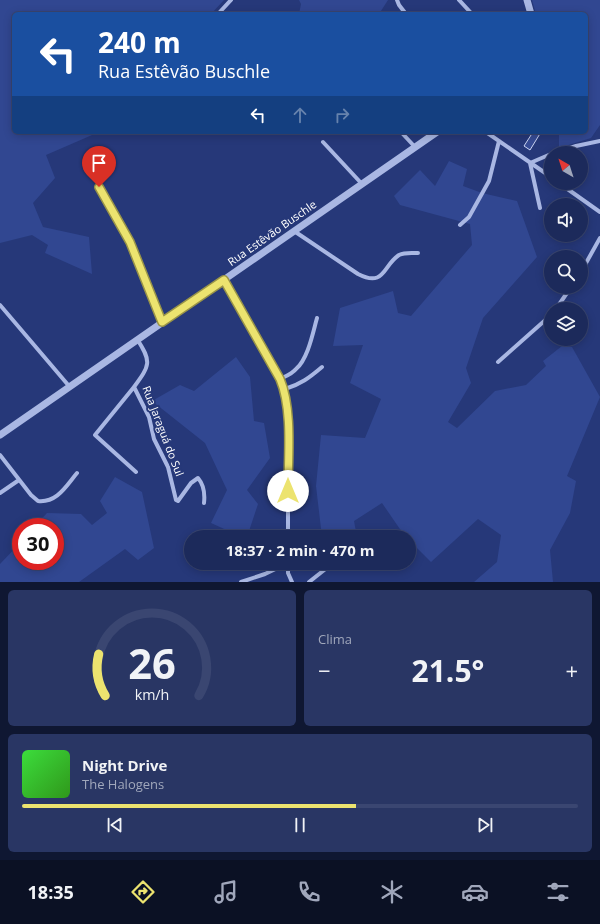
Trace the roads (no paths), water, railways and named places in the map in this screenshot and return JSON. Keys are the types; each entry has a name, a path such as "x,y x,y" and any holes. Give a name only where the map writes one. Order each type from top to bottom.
{"street":[{"path":"220,12 231,0"},
{"path":"397,0 404,12"},
{"path":"459,0 470,12"},
{"path":"527,0 530,12"},
{"path":"402,134 415,147"},
{"name":"Rua Estêvão Buschle","path":"0,434 434,134"},
{"path":"489,134 544,172"},
{"path":"460,224 469,217 489,181 499,141"},
{"path":"576,146 600,141"},
{"path":"323,142 362,184"},
{"path":"530,162 544,157"},
{"path":"530,162 540,208"},
{"path":"99,187 130,242 162,322"},
{"path":"569,190 600,212"},
{"path":"294,231 358,274 366,277 374,278 381,275 400,255 407,252 418,253"},
{"path":"588,261 600,238"},
{"path":"224,280 285,389 288,415 288,530"},
{"path":"0,305 69,386"},
{"path":"280,379 294,372 301,364 306,355 317,318"},
{"path":"498,362 544,320"},
{"name":"Rua Jaraguá do Sul","path":"137,340 145,352 148,362 142,377 134,387 149,417 154,439 168,467 176,500 178,501 191,482 198,478 204,492 204,503"},
{"path":"285,389 306,381 322,367"},
{"path":"134,387 95,435 136,472"},
{"path":"0,455 34,498 42,502 57,497 77,472"},
{"path":"0,493 19,480"},
{"path":"241,582 273,570"},
{"path":"288,570 292,582"},
{"path":"308,582 324,570"}]}
